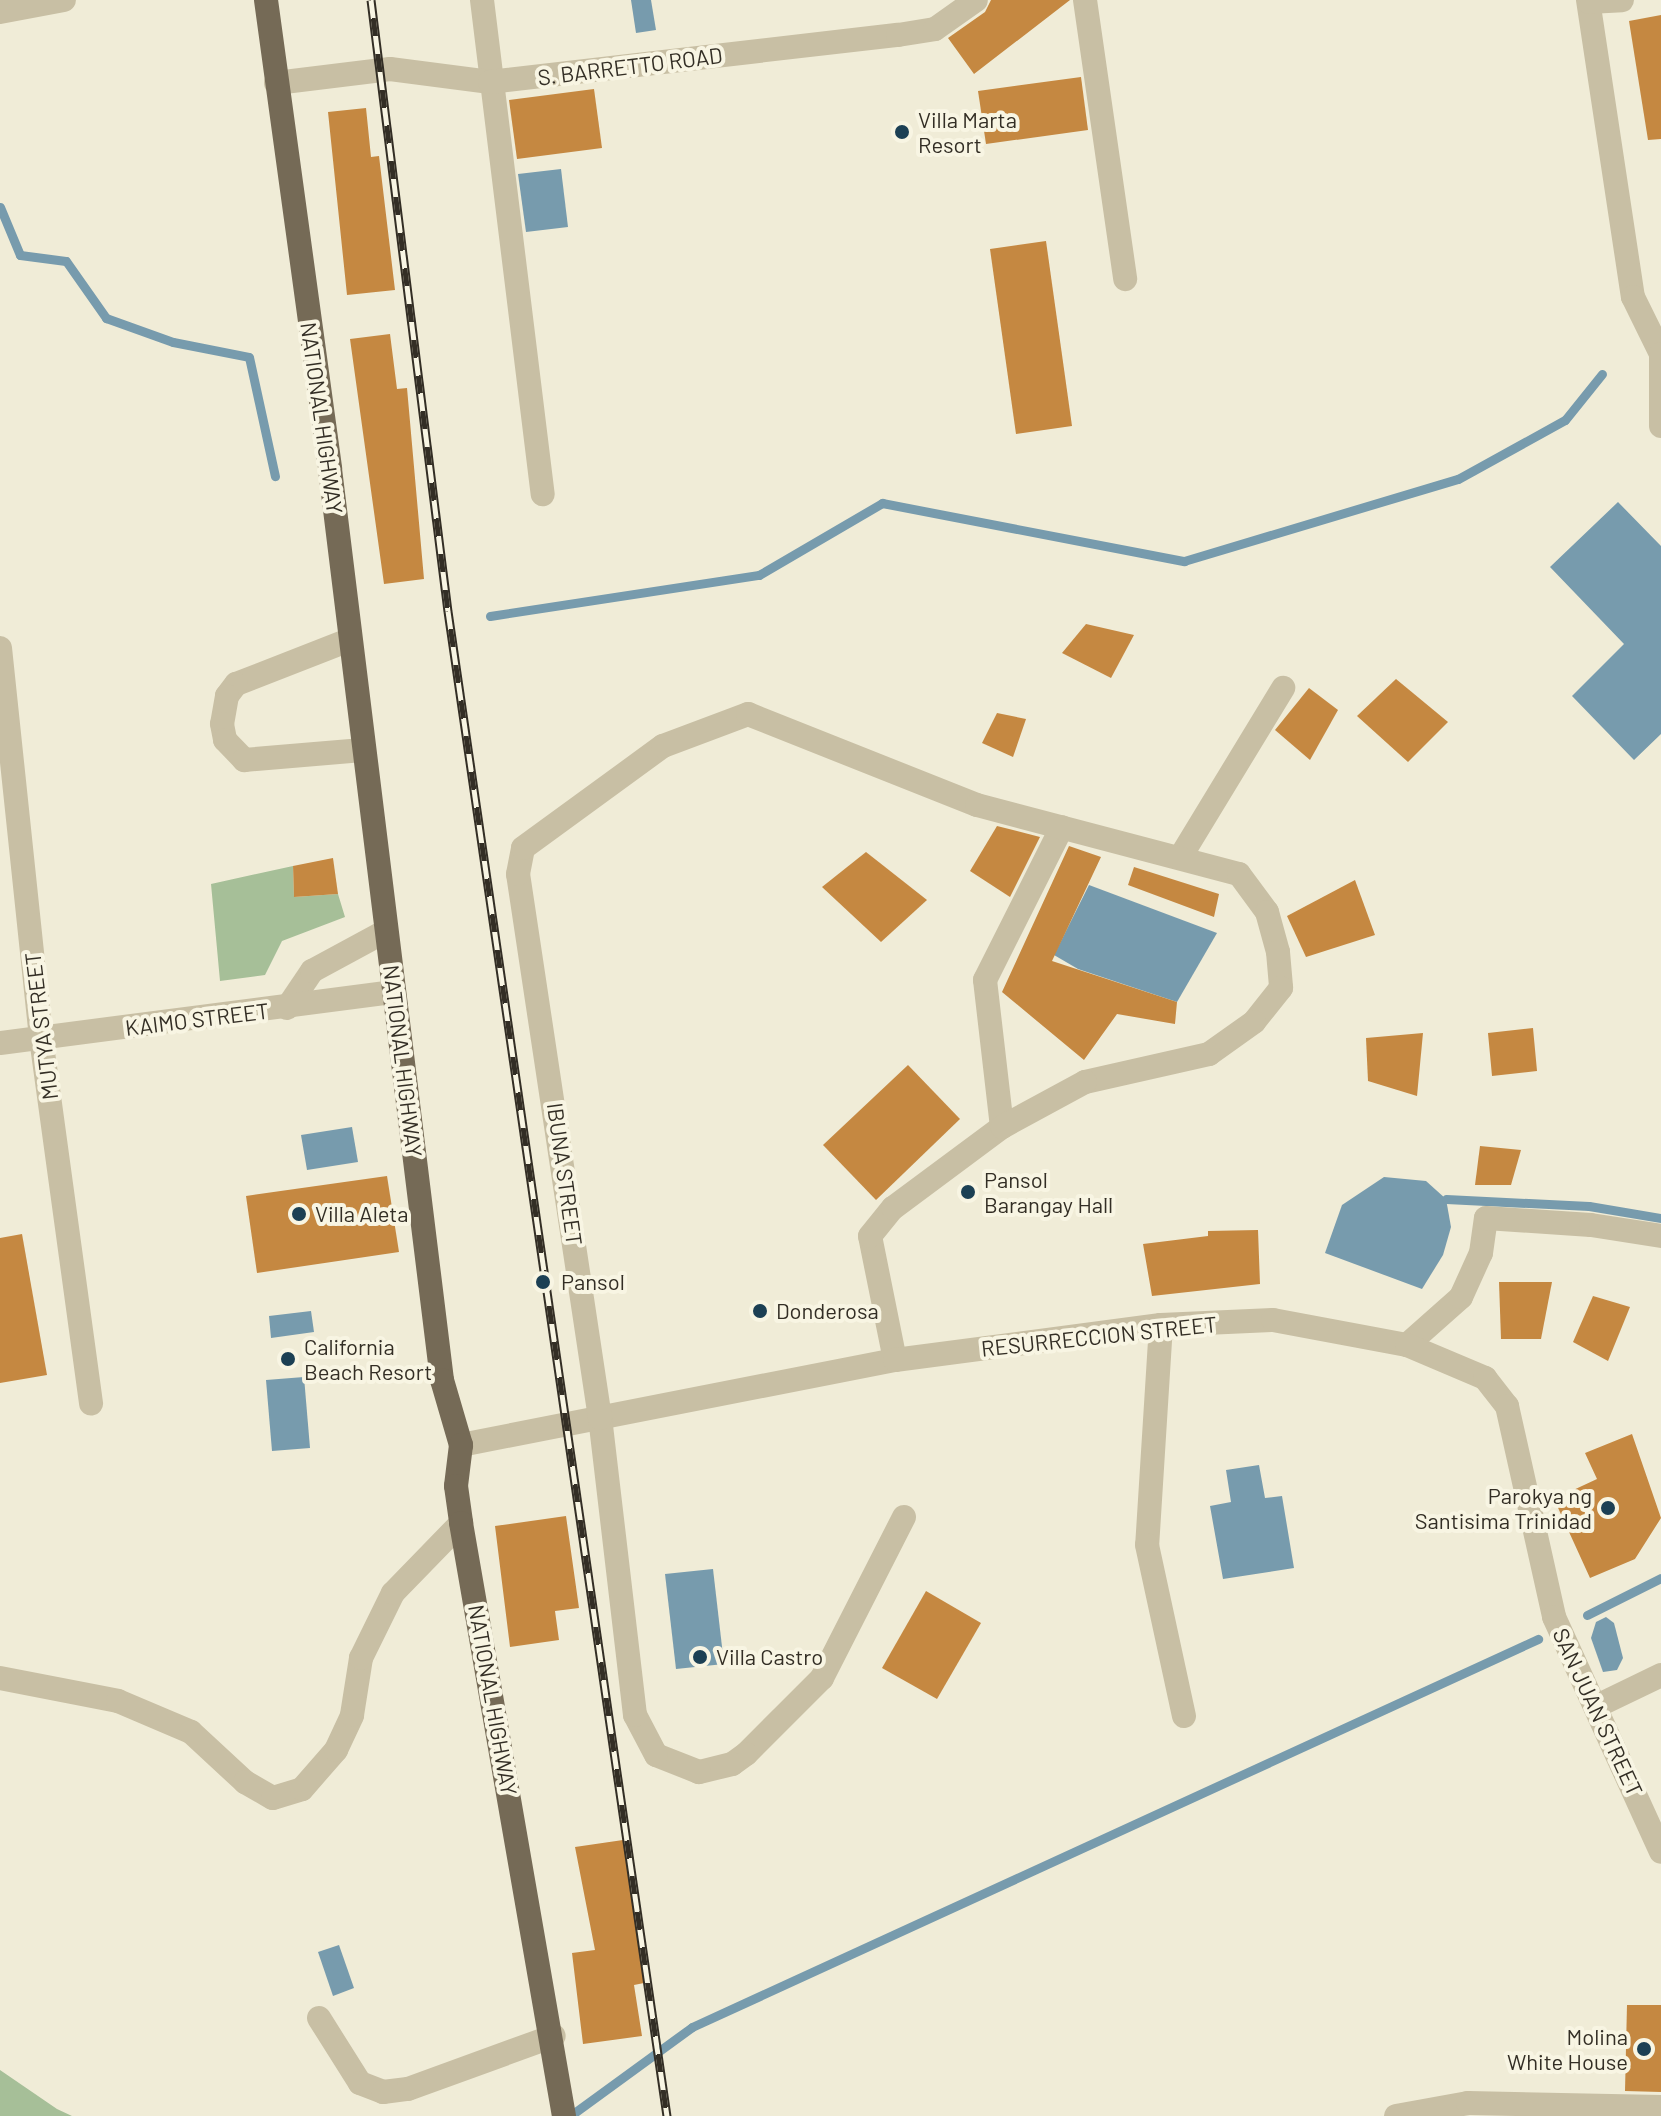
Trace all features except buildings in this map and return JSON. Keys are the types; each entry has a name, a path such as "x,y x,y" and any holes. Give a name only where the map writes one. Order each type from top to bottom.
{"main road":[{"name":"NATIONAL HIGHWAY","path":"266,0 442,1380 461,1445 456,1486 461,1523 554,2036 564,2116"}],"street":[{"path":"0,12 64,0"},
{"path":"482,0 543,494"},
{"name":"S. BARRETTO ROAD","path":"276,83 390,69 490,82 935,29 976,0"},
{"path":"1085,0 1125,279"},
{"path":"1622,0 1588,1 1633,297 1661,354 1661,426"},
{"path":"349,640 248,676 227,696 222,724 225,740 244,760 363,750"},
{"name":"MUTYA STREET","path":"0,648 41,1038 91,1404"},
{"path":"1181,856 1283,688"},
{"name":"IBUNA STREET","path":"895,1360 870,1236 893,1208 1002,1127 1085,1082 1209,1054 1254,1022 1281,988 1267,912 1251,889 1229,867 977,805 748,714 663,746 582,809 531,837 518,857 518,874 600,1418 635,1715 646,1743 683,1769 699,1772 732,1764 822,1678 904,1517"},
{"path":"1002,1127 985,980 1062,827"},
{"path":"287,1008 312,971 386,931"},
{"name":"KAIMO STREET","path":"0,1043 394,992"},
{"path":"1407,1345 1461,1297 1481,1253 1486,1218 1591,1225 1661,1236"},
{"name":"RESURRECCION STREET","path":"461,1445 895,1360 1161,1325 1273,1320 1407,1345 1485,1378 1507,1406 1554,1617"},
{"path":"1161,1325 1147,1545 1184,1716"},
{"path":"0,1678 118,1701 191,1732 245,1782 273,1798 302,1789 336,1750 352,1715 361,1658 393,1593 461,1523"},
{"name":"SAN JUAN STREET","path":"1554,1617 1661,1852"},
{"path":"1597,1706 1661,1675"},
{"path":"319,2018 360,2083 383,2092 408,2089 554,2036"},
{"path":"1396,2116 1468,2103 1661,2107"}],"green space":[{"path":"293,866 294,897 338,894 345,917 282,941 265,975 220,981 211,884"},
{"path":"0,2070 57,2109 72,2116 0,2116"}],"water":[{"path":"631,0 651,0 656,30 636,33"},
{"path":"561,169 568,227 526,232 518,174"},
{"path":"1618,502 1661,546 1661,734 1634,760 1572,696 1624,644 1550,567"},
{"path":"1089,885 1217,933 1177,1002 1078,969 1054,955"},
{"path":"352,1127 358,1162 307,1170 301,1135"},
{"path":"1384,1177 1426,1181 1446,1199 1451,1227 1443,1255 1422,1289 1325,1253 1342,1205"},
{"path":"311,1311 314,1332 271,1338 269,1316"},
{"path":"304,1377 310,1448 272,1451 266,1380"},
{"path":"1259,1465 1265,1498 1282,1496 1294,1568 1223,1579 1210,1506 1231,1502 1226,1470"},
{"path":"713,1569 724,1664 676,1669 665,1574"},
{"path":"1606,1617 1614,1623 1623,1658 1617,1670 1603,1672 1591,1638 1596,1622"},
{"path":"339,1945 354,1988 333,1996 318,1952"}],"waterway":[{"path":"0,207 20,255 66,261 106,318 173,342 249,357 275,476"},
{"path":"490,616 759,575 882,503 1184,561 1458,479 1565,420 1602,374"},
{"path":"1446,1199 1589,1206 1661,1218"},
{"path":"1587,1615 1661,1578"},
{"path":"570,2116 692,2027 1538,1639"}],"railway":[{"path":"371,0 448,611 667,2116"}],"place":[{"name":"Villa Marta Resort","path":"902,132"},
{"name":"Pansol Barangay Hall","path":"968,1192"},
{"name":"Villa Aleta","path":"299,1214"},
{"name":"Pansol","path":"543,1282"},
{"name":"Donderosa","path":"760,1311"},
{"name":"California Beach Resort","path":"288,1359"},
{"name":"Parokya ng Santisima Trinidad","path":"1608,1508"},
{"name":"Villa Castro","path":"700,1657"},
{"name":"Molina White House","path":"1644,2049"}]}
